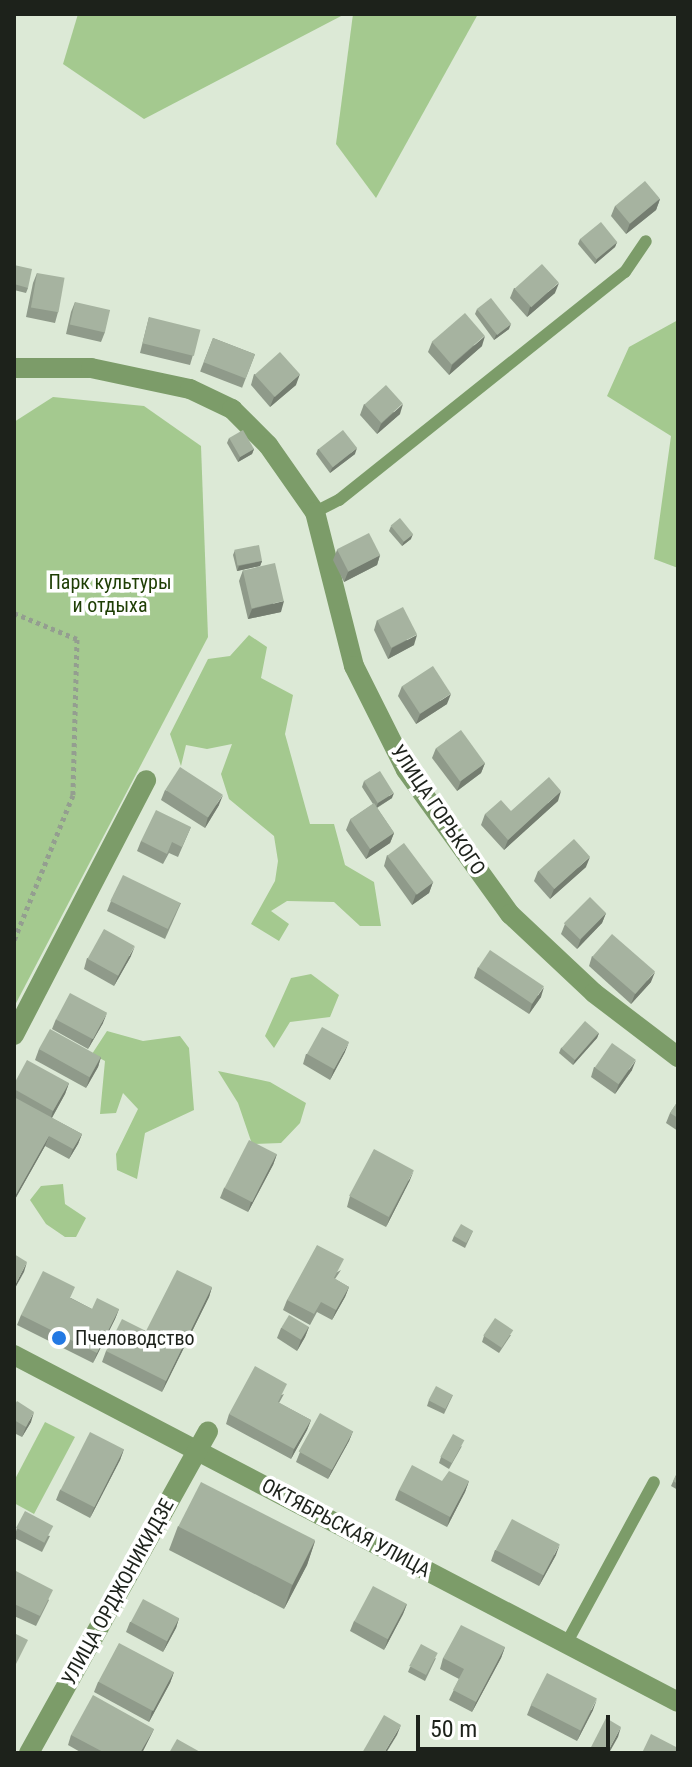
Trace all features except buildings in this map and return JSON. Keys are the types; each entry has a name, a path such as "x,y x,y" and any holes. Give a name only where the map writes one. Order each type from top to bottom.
{"street":[{"name":"УЛИЦА ГОРЬКОГО","path":"14,368 91,368 190,389 218,403 268,445 315,512 354,666 406,770 510,914 594,993 678,1057"},
{"path":"14,1035 146,780"},
{"name":"ОКТЯБРЬСКАЯ УЛИЦА","path":"14,1355 678,1702"},
{"name":"УЛИЦА ОРДЖОНИКИДЗЕ","path":"29,1753 208,1431"}],"lane":[{"path":"315,512 339,500 625,272 646,241"},
{"path":"566,1644 654,1482"}],"path":[{"path":"14,613 77,639 73,795 14,940"}],"green space":[{"path":"78,14 345,14 144,119 63,64"},
{"path":"353,14 478,14 376,198 336,144"},
{"path":"678,320 678,568 654,559 671,436 607,396 629,347"},
{"name":"Парк культуры и отдыха","path":"53,397 144,406 201,446 208,637 14,1007 14,422"},
{"path":"249,635 267,647 261,678 293,695 285,734 310,824 334,824 345,865 374,882 381,926 360,926 334,902 287,901 271,911 289,924 279,941 251,924 275,881 278,861 274,836 229,799 221,774 232,744 207,749 186,745 181,766 170,734 208,659 230,656"},
{"path":"311,974 339,995 330,1017 290,1022 274,1048 265,1036 291,978"},
{"path":"107,1031 143,1041 180,1036 189,1048 194,1110 145,1133 137,1179 117,1170 116,1154 138,1109 123,1093 116,1113 100,1114 105,1061 92,1054"},
{"path":"218,1071 270,1082 306,1103 300,1123 281,1143 252,1144 238,1103"},
{"path":"63,1184 65,1204 86,1218 76,1237 65,1237 46,1224 30,1200 41,1186"},
{"path":"45,1422 75,1437 34,1514 14,1503 14,1481"}],"place":[{"name":"Пчеловодство","path":"59,1338"}]}
